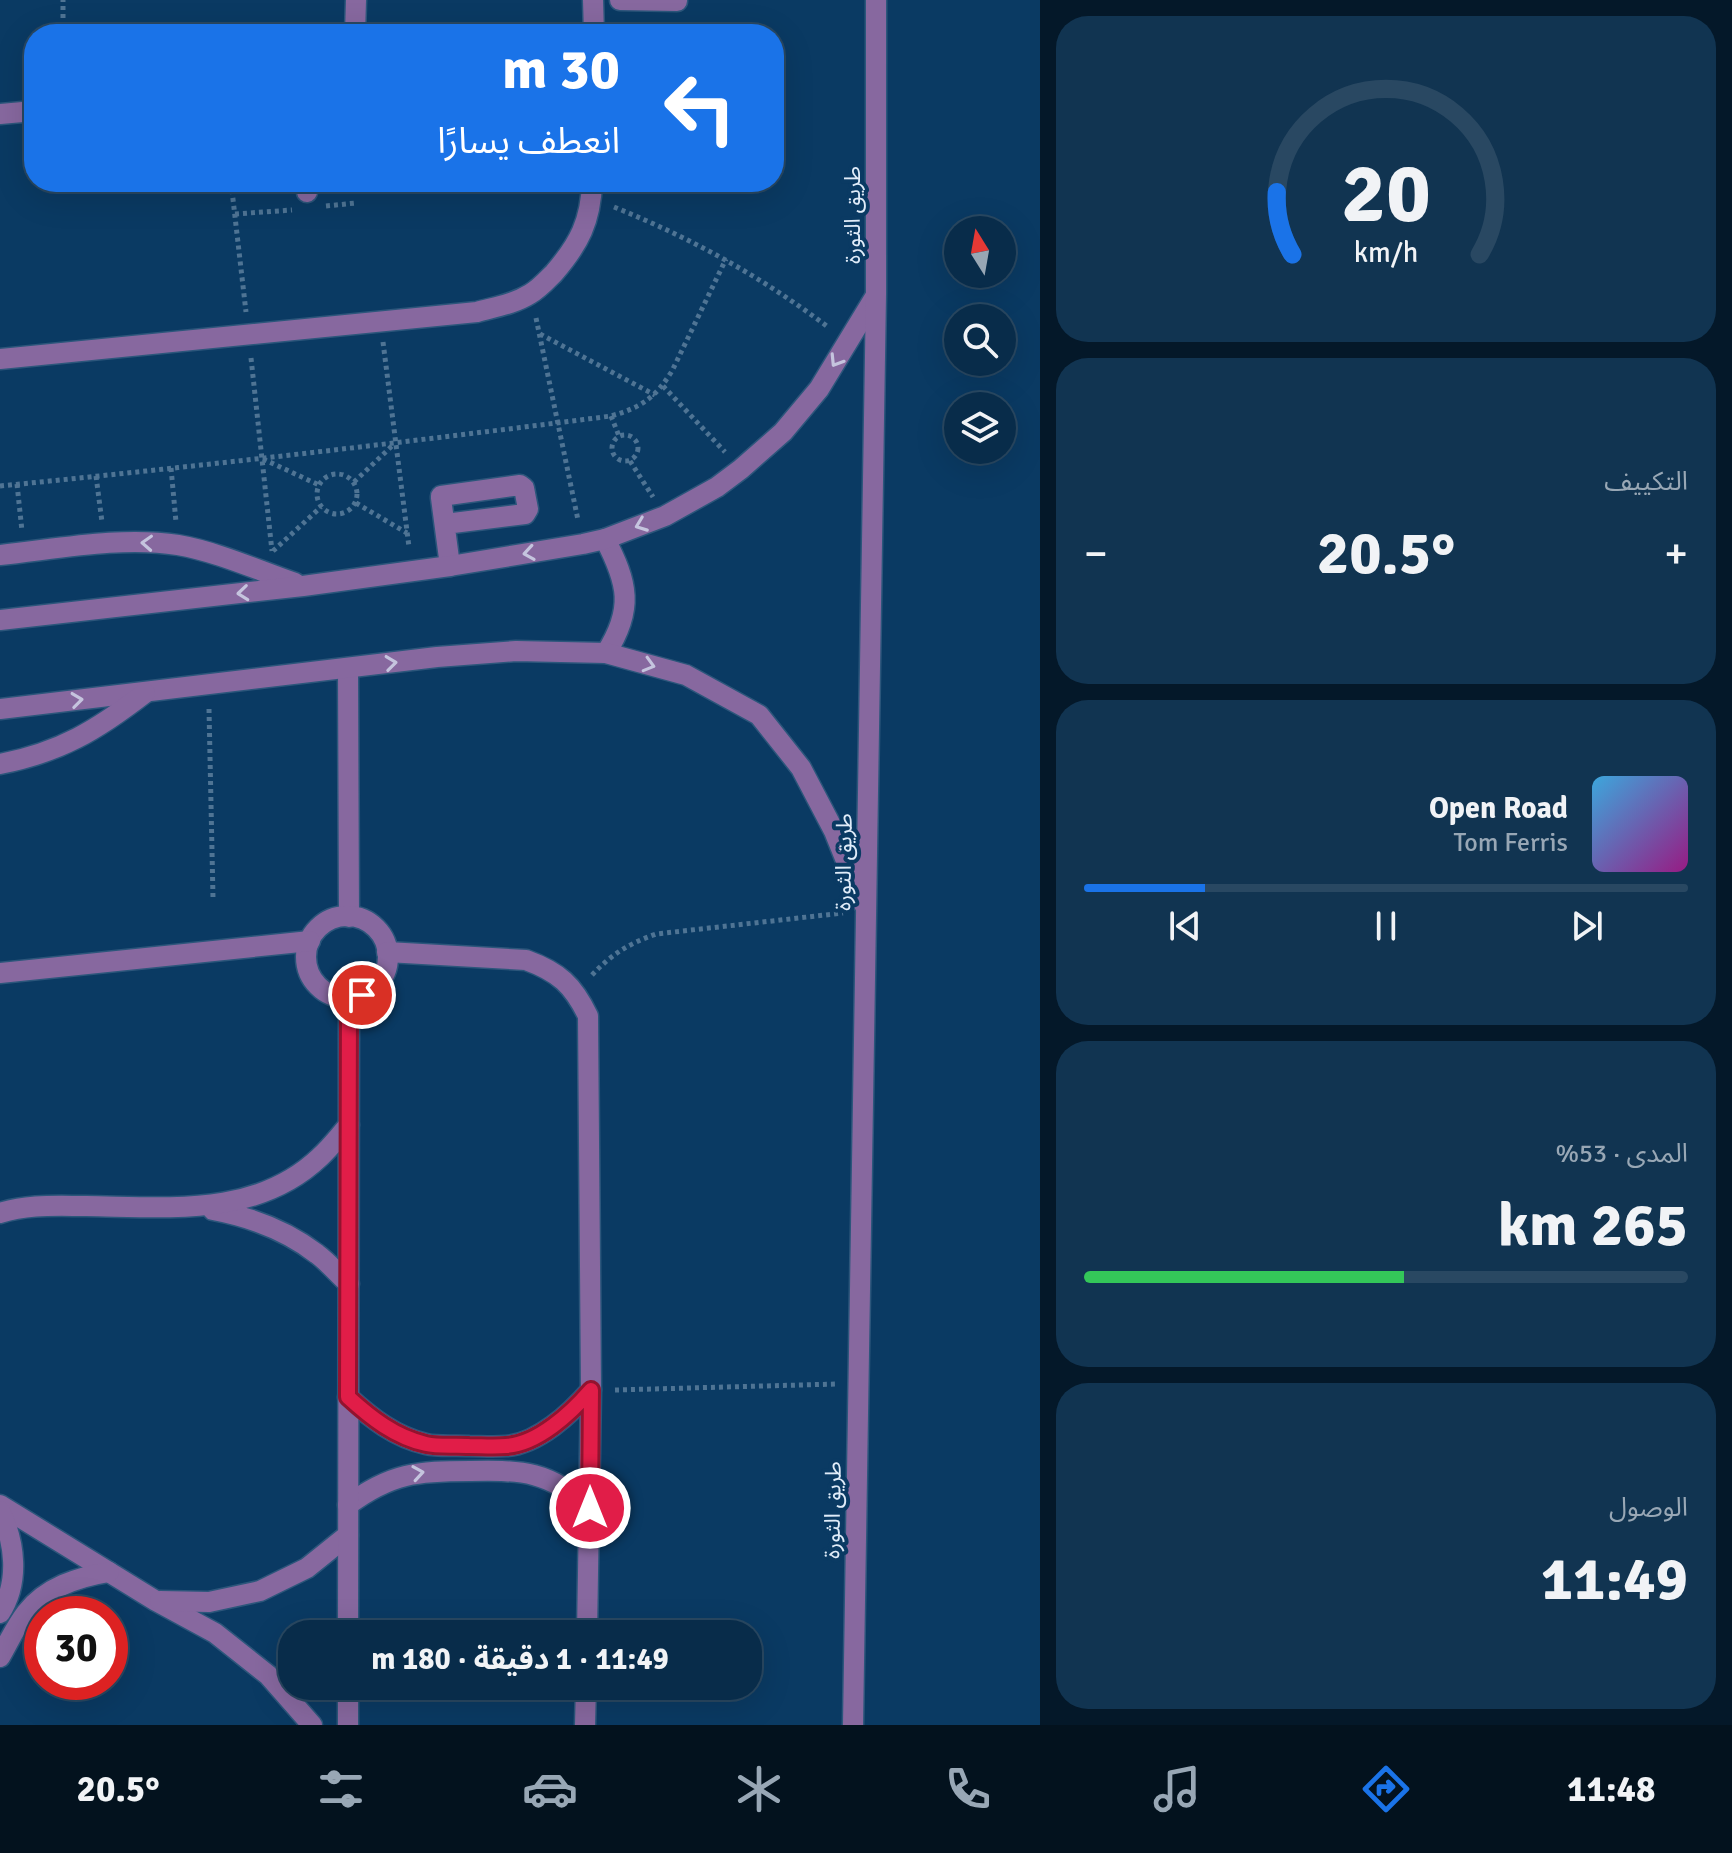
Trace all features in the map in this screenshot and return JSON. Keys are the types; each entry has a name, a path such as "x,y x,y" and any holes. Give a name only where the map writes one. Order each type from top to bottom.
{"street":[{"path":"355,24 356,0"},
{"path":"593,0 594,24"},
{"path":"620,0 677,1"},
{"name":"طريق الثورة","path":"853,1725 876,294 876,0"},
{"path":"0,114 24,112"},
{"path":"0,359 477,312 513,302 531,294 546,282 571,254 587,219 591,192"},
{"path":"0,620 303,586 450,566 605,539 665,516 717,487 783,432 819,389 876,294"},
{"path":"445,524 450,566"},
{"path":"605,539 618,565 625,599 618,634 606,653"},
{"path":"0,555 142,542 179,546 216,555 303,586"},
{"path":"0,709 437,657 516,651 606,653 686,675 759,715 801,768 834,831 866,910"},
{"path":"348,668 349,917"},
{"path":"0,764 29,759 60,748 89,733 146,692"},
{"path":"349,917 358,918 375,928 385,943 387,966 374,988 349,998 337,997 317,986 310,976 306,953 313,934 325,923 349,917"},
{"path":"0,973 310,941"},
{"path":"387,952 526,960 547,967 565,980 579,997 588,1016 591,1390 587,1620"},
{"path":"348,1620 349,998"},
{"path":"0,1213 16,1208 54,1206 197,1207 241,1200 283,1184 319,1158 349,1125"},
{"path":"197,1207 240,1215 280,1231 317,1254 349,1284"},
{"path":"348,1397 385,1427 428,1445 509,1446 555,1425 591,1390"},
{"path":"348,1505 365,1492 406,1475 427,1471 512,1470 555,1482 574,1493 590,1508"},
{"path":"0,1508 215,1633 268,1675 312,1725"},
{"path":"0,1508 13,1550 13,1576 8,1601 0,1613"},
{"path":"156,1601 209,1602 260,1591 307,1568 348,1535"},
{"path":"0,1657 27,1612 44,1596 64,1584 109,1572"},
{"path":"348,1700 348,1725"},
{"path":"585,1725 586,1700"}],"path":[{"path":"63,0 63,24"},
{"path":"232,192 274,576"},
{"path":"595,192 726,259 789,297 848,342"},
{"path":"0,486 396,443 611,416 635,409 663,386 726,259"},
{"path":"531,294 583,544"},
{"path":"380,321 412,571"},
{"path":"539,333 655,395"},
{"path":"663,386 741,469"},
{"path":"611,416 619,436"},
{"path":"627,435 635,439 639,447 637,455 630,461 620,461 612,454 612,444 619,436 627,435"},
{"path":"354,482 396,443"},
{"path":"262,459 319,485"},
{"path":"630,461 665,516"},
{"path":"171,468 179,546"},
{"path":"336,473 346,475 354,482 358,492 356,503 340,515 329,513 321,507 317,496 319,485 326,477 336,473"},
{"path":"96,476 105,544"},
{"path":"17,484 25,552"},
{"path":"356,503 407,533"},
{"path":"272,552 321,507"},
{"path":"208,684 213,898"},
{"path":"579,997 592,975 610,957 632,943 656,934 866,910"},
{"path":"591,1390 858,1384"}],"route":[{"path":"362,995 349,998 348,1397 385,1427 428,1445 509,1446 555,1425 591,1390 590,1508"}]}
